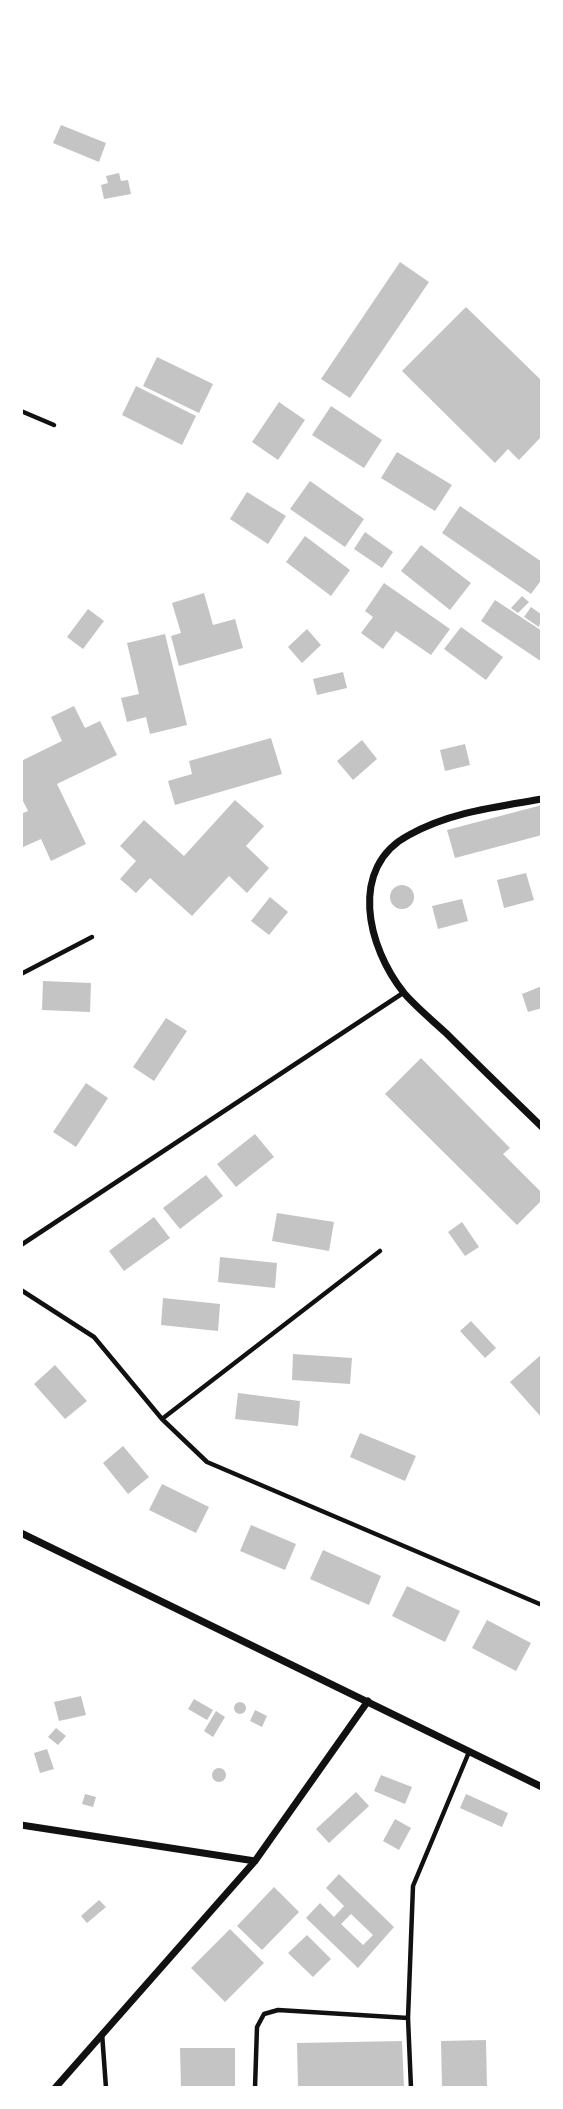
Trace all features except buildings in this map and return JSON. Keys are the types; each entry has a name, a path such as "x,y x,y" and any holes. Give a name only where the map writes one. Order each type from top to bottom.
{"street":[{"path":"542,799 456,814 407,835 381,856 368,886 371,917 382,957 404,992 542,1126"},
{"path":"21,1533 542,1787"},
{"path":"55,2088 255,1861 368,1701"},
{"path":"21,1825 255,1861"}],"lane":[{"path":"21,411 54,425"},
{"path":"21,974 92,937"},
{"path":"21,1245 404,992"},
{"path":"162,1419 380,1251"},
{"path":"21,1290 94,1337 162,1419 207,1462 542,1605"},
{"path":"411,2088 408,2018 413,1886 469,1751"},
{"path":"255,2088 257,2027 264,2014 278,2010 408,2018"},
{"path":"102,2032 106,2088"}]}
